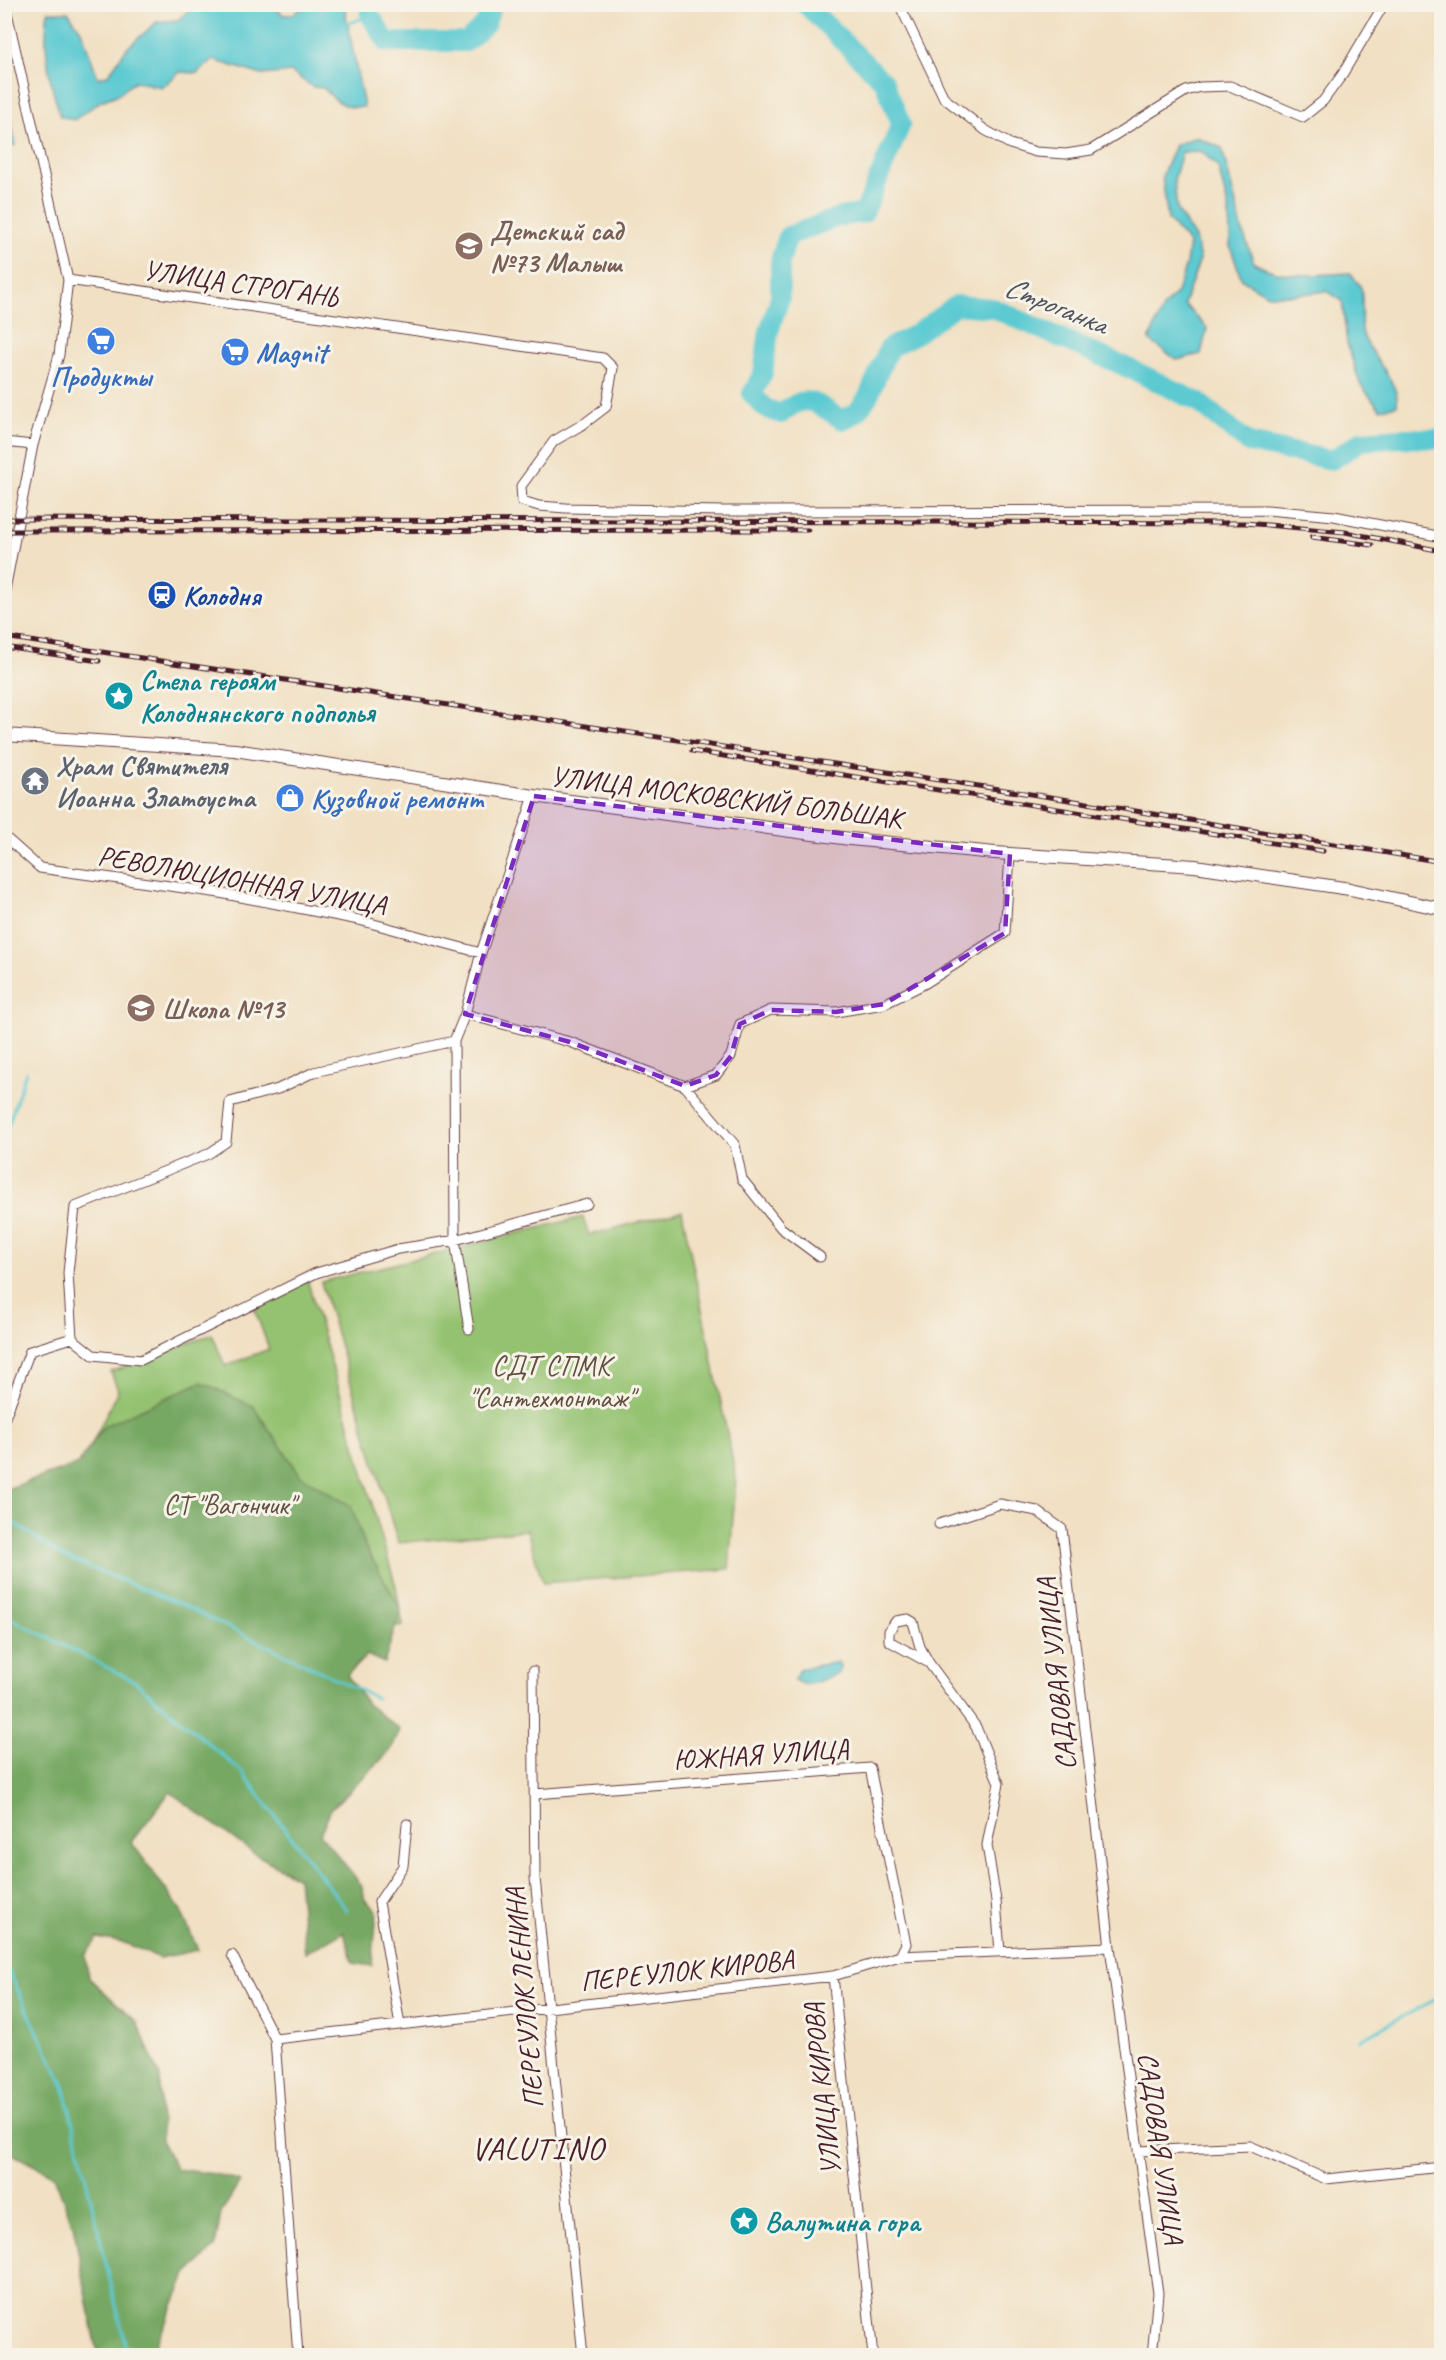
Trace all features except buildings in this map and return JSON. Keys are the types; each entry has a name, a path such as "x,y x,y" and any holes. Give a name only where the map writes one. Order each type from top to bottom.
{"street":[{"path":"4,595 33,445 60,355 68,280 5,4"},
{"path":"899,4 944,98 956,109 985,130 1010,144 1035,152 1066,154 1091,150 1186,91 1200,87 1230,86 1303,117 1323,101 1329,93 1384,4"},
{"name":"УЛИЦА СТРОГАНЬ","path":"68,280 603,358 613,368 606,407 585,423 554,441 521,486 522,501 539,506 722,511 1267,510 1334,516 1442,537"},
{"path":"4,442 33,445"},
{"name":"УЛИЦА МОСКОВСКИЙ БОЛЬШАК","path":"4,735 235,750 534,796 850,839 1010,854 1195,866 1350,889 1442,909"},
{"path":"469,1329 454,1240 454,1041 465,1014 481,953 534,796"},
{"name":"РЕВОЛЮЦИОННАЯ УЛИЦА","path":"4,836 40,868 220,893 359,920 481,953"},
{"path":"685,1086 716,1075 731,1056 740,1024 771,1010 836,1012 884,1004 924,984 1005,933 1010,854"},
{"path":"465,1014 570,1042 685,1086 735,1146 742,1179 781,1228 820,1257"},
{"path":"454,1041 314,1072 278,1089 230,1102 226,1142 208,1154 75,1207 68,1273 72,1338 93,1355 141,1360 316,1273 398,1249 454,1240 587,1204"},
{"path":"4,1420 30,1351 72,1338"},
{"name":"САДОВАЯ УЛИЦА","path":"939,1524 1000,1504 1037,1511 1062,1529 1110,1947 1158,2293 1152,2355"},
{"path":"929,1663 889,1641 889,1631 896,1621 908,1619 913,1622 920,1647 929,1663 976,1727 999,1783 987,1845 996,1901 1000,1952 1110,1947"},
{"name":"ПЕРЕУЛОК ЛЕНИНА","path":"533,1671 535,1878 583,2355"},
{"name":"ЮЖНАЯ УЛИЦА","path":"535,1794 870,1768 906,1944"},
{"path":"400,2025 379,1902 403,1866 407,1824"},
{"path":"900,1956 906,1944 917,1955"},
{"name":"УЛИЦА КИРОВА","path":"873,2355 833,1976 900,1956 1000,1952"},
{"path":"232,1956 274,2039 298,2355"},
{"name":"ПЕРЕУЛОК КИРОВА","path":"274,2039 833,1976"},
{"path":"1138,2151 1250,2146 1326,2180 1442,2167"}],"highlighted area":[{"path":"534,796 1010,854 1005,933 884,1004 836,1012 771,1010 740,1024 731,1056 716,1075 685,1086 570,1042 465,1014"}],"green space":[{"name":"СДТ СПМК \"Сантехмонтаж\"","path":"682,1211 736,1477 729,1569 543,1583 527,1530 398,1543 321,1282 583,1217 589,1235"},
{"name":"СТ \"Вагончик\"","path":"307,1279 396,1587 403,1626 311,1644 80,1468 118,1390 111,1372 212,1334 225,1366 269,1349 254,1307"},
{"path":"201,1382 253,1406 301,1476 351,1506 366,1548 401,1609 384,1663 367,1655 347,1675 367,1704 400,1730 391,1750 331,1809 320,1834 361,1884 365,1900 377,1911 372,1966 353,1963 344,1932 305,1953 298,1878 252,1852 170,1792 131,1842 180,1909 198,1950 160,1958 125,1943 97,1938 85,1956 89,1978 137,2022 160,2077 161,2140 176,2169 215,2174 240,2182 221,2213 215,2247 185,2277 152,2355 98,2355 73,2225 54,2176 5,2150 4,1490 78,1464 104,1426"}],"water":[{"path":"195,5 277,5 276,8 283,15 293,14 307,5 344,5 364,107 341,104 324,88 313,87 291,72 262,75 213,60 197,73 180,72 162,87 135,81 119,94 101,101 74,120 60,116 48,65 46,25 48,12 68,12 81,30 98,78 108,75 127,48 157,22 178,20"},
{"path":"4,93 16,145 5,147 4,147"},
{"path":"1196,137 1222,148 1242,229 1254,263 1266,269 1289,274 1350,273 1357,282 1362,293 1363,335 1394,387 1397,405 1380,409 1360,384 1347,343 1342,301 1327,291 1268,295 1242,280 1230,246 1229,210 1218,167 1201,151 1182,152 1174,180 1177,210 1195,238 1200,259 1184,304 1207,328 1201,354 1177,360 1149,340 1164,306 1177,293 1186,264 1189,243 1168,220 1162,176 1175,145"},
{"path":"838,1662 841,1668 839,1673 814,1683 802,1684 794,1680 799,1669"}],"waterway":[{"name":"Строганка","path":"369,4 370,15 387,42 466,42 485,25 493,4"},
{"name":"Строганка","path":"805,4 884,82 901,124 864,213 839,217 788,236 780,261 780,298 769,331 763,373 752,394 765,408 781,414 806,401 818,405 843,420 857,412 868,397 889,348 916,334 956,305 993,308 1135,371 1198,402 1249,443 1332,460 1361,441 1402,438 1442,439"},
{"path":"348,24 370,15"},
{"path":"4,1138 26,1072"},
{"path":"4,1516 62,1556 180,1604 376,1698"},
{"path":"4,1615 134,1681 241,1771 347,1910"},
{"path":"4,1962 64,2086 128,2356"},
{"path":"1359,2040 1442,1996"}],"railway":[{"path":"4,519 1245,523 1345,532 1442,551"},
{"path":"4,531 808,530"},
{"path":"1312,537 1372,545"},
{"path":"4,637 1057,798 1442,862"},
{"path":"4,647 99,661"},
{"path":"692,751 1323,851"}],"place":[{"name":"Детский сад №73 Малыш","path":"469,246"},
{"name":"Продукты","path":"101,341"},
{"name":"Magnit","path":"235,352"},
{"name":"Колодня","path":"162,595"},
{"name":"Стела героям Колоднянского подполья","path":"119,696"},
{"name":"Храм Святителя Иоанна Златоуста","path":"35,781"},
{"name":"Кузовной ремонт","path":"290,798"},
{"name":"Школа №13","path":"141,1008"},
{"name":"Валутина гора","path":"744,2221"}],"district":[{"name":"VALUTINO","path":"538,2148"}]}
